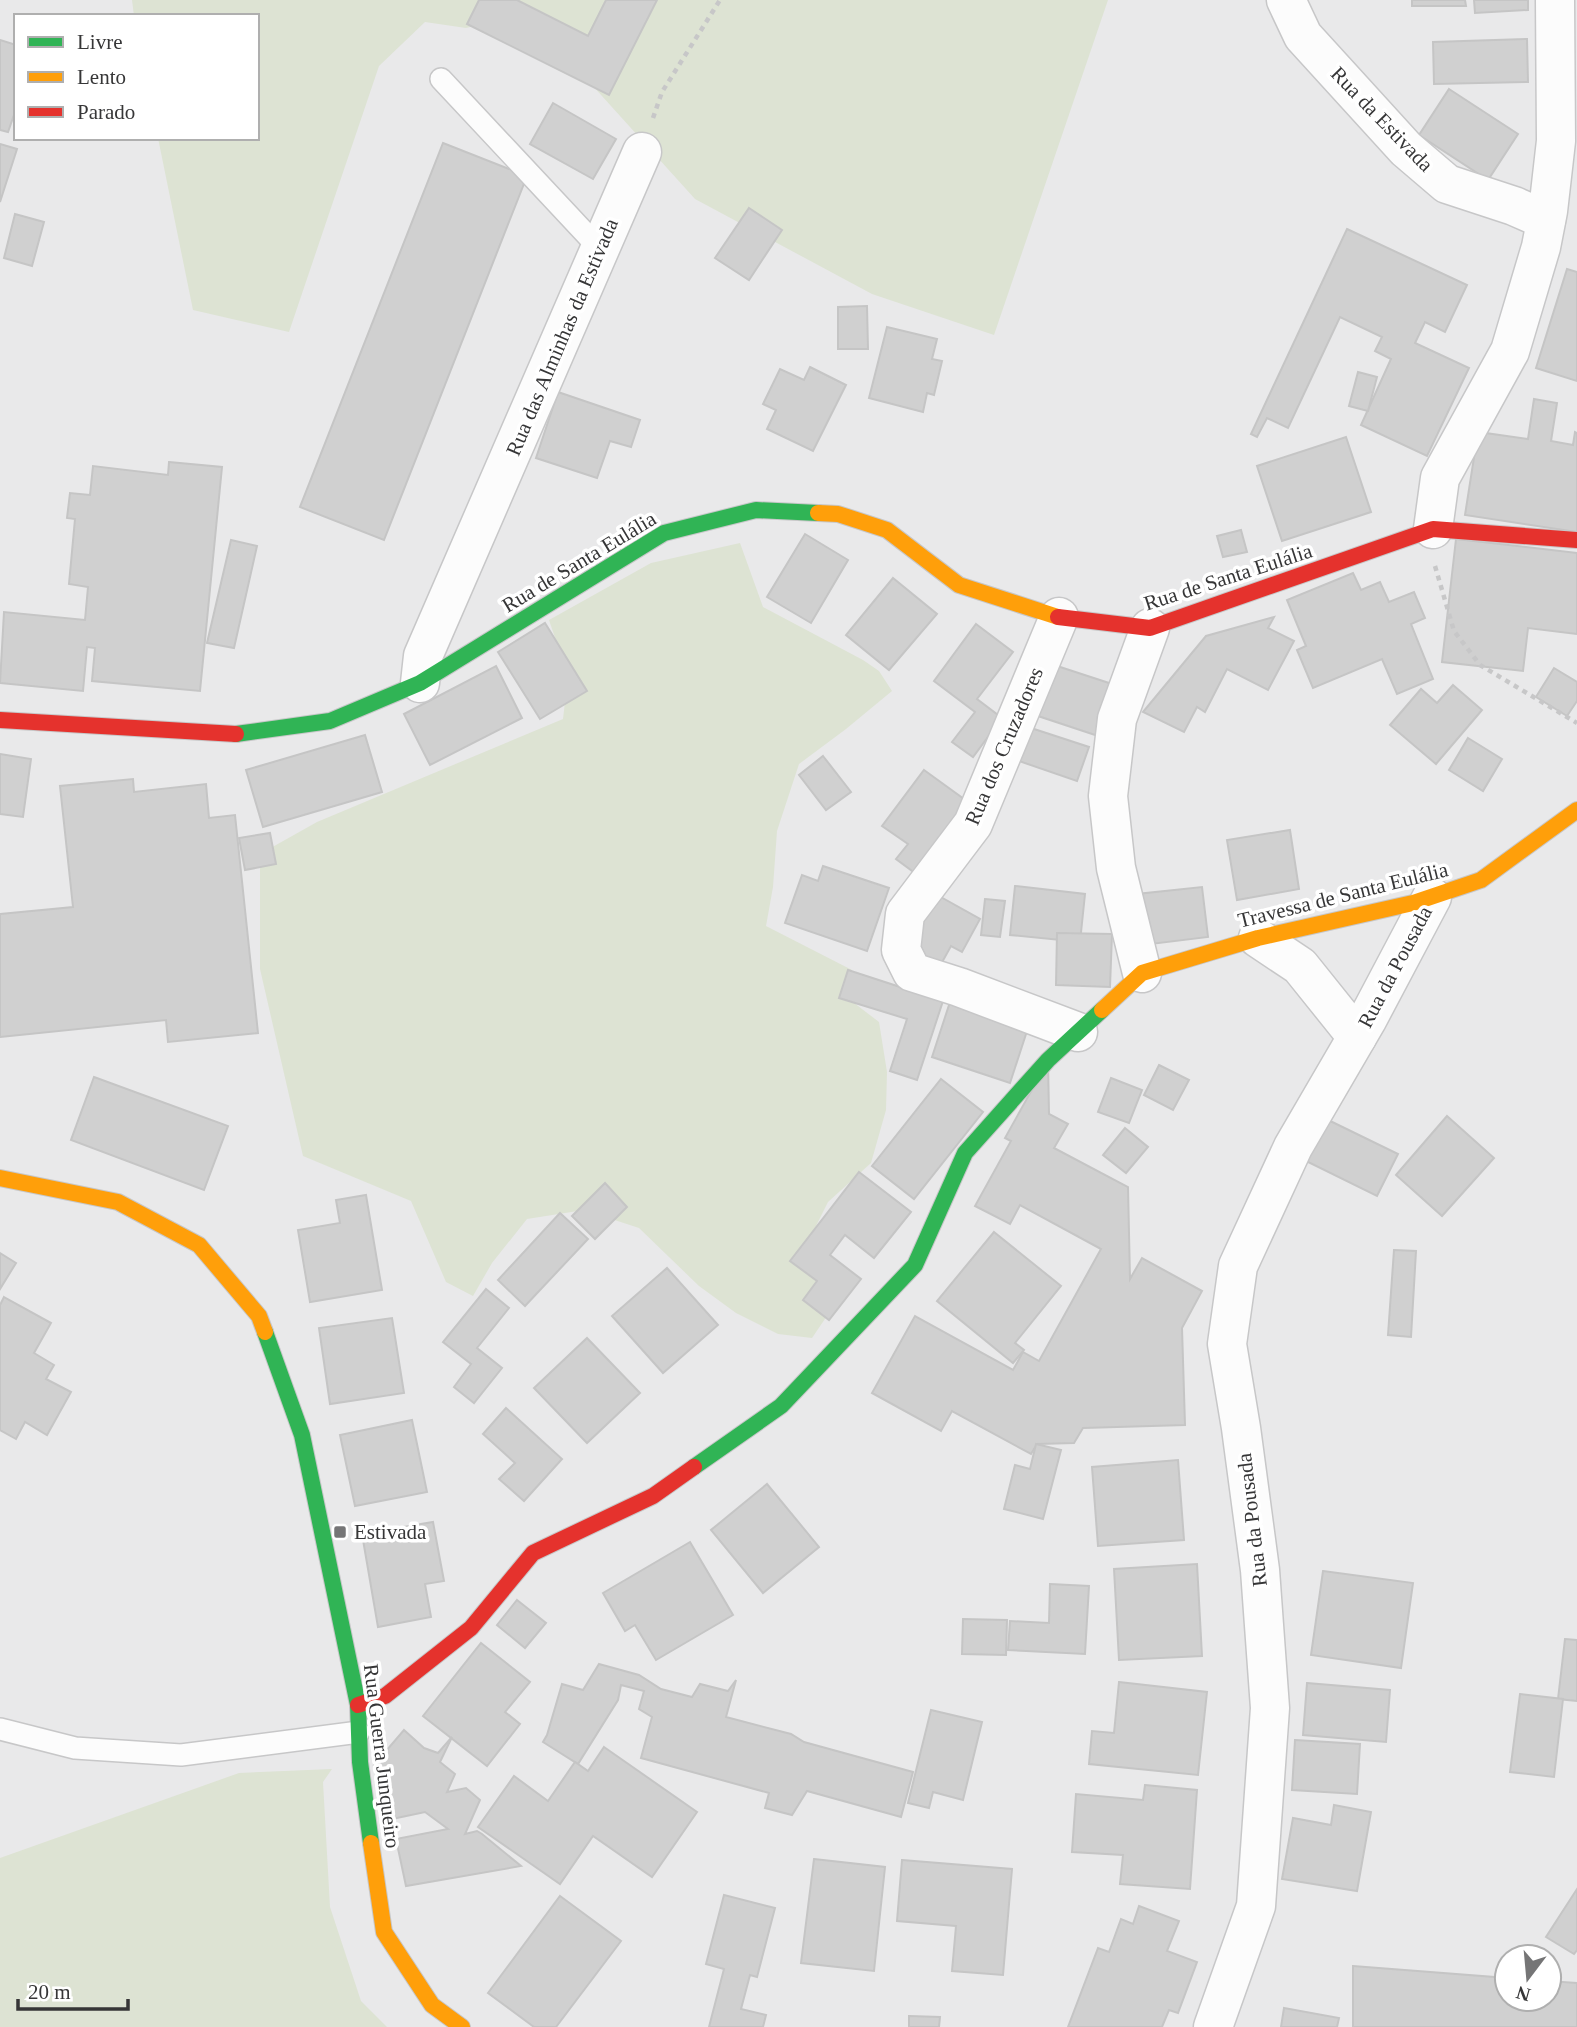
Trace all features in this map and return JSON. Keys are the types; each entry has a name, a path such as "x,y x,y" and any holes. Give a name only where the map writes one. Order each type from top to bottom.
{"street":[{"name":"Rua da Estivada","path":"1286,0 1303,36 1406,149 1447,184 1514,206 1546,220"},
{"path":"1433,529 1440,478 1510,351 1541,247 1556,141 1555,0"},
{"name":"Rua das Alminhas da Estivada","path":"420,683 423,656 642,152"},
{"name":"Rua de Santa Eulália","path":"0,720 240,734 330,721 420,683 664,533 756,510 838,514 887,530 959,585 1059,617 1150,628 1433,529 1577,540"},
{"name":"Rua dos Cruzadores","path":"1059,617 973,824 905,914 901,950 912,972 1077,1032"},
{"path":"358,1705 385,1696 471,1628 533,1553 653,1496 781,1406 915,1265 965,1153 1048,1060 1142,973 1116,867 1108,796 1117,719 1150,628"},
{"name":"Travessa de Santa Eulália","path":"1142,973 1258,938 1413,903 1481,880 1577,810"},
{"name":"Rua da Pousada","path":"1213,2027 1256,1906 1270,1708 1260,1570 1227,1344 1238,1266 1293,1147 1357,1037 1432,897"},
{"name":"Rua da Pousada","path":"1258,938 1300,966 1357,1037"},
{"name":"Rua Guerra Junqueiro","path":"0,1178 118,1202 199,1245 258,1315 302,1435 358,1705 360,1762 384,1931 432,2005 462,2027"}],"lane":[{"path":"442,79 600,249"},
{"path":"0,1730 75,1748 181,1755 359,1732"}],"path":[{"path":"642,152 662,92 720,0"},
{"path":"1433,529 1435,564 1454,631 1480,665 1577,723"}],"green space":[{"path":"132,0 1108,0 994,335 872,294 695,199 527,13 466,28 425,22 379,66 289,332 193,310 158,140 259,140 259,14 134,14"},
{"path":"740,543 763,607 863,660 879,671 892,691 799,764 777,831 773,887 766,926 852,970 845,996 879,1022 887,1072 886,1110 871,1163 828,1202 806,1246 829,1313 812,1338 778,1334 736,1313 699,1286 639,1228 584,1210 527,1219 492,1263 473,1296 446,1282 411,1201 303,1156 260,969 260,854 317,822 563,719 568,676 549,620 651,563"},
{"path":"332,1769 323,1782 330,1907 361,2001 387,2027 0,2027 0,1858 239,1773"}],"building":[{"path":"479,0 517,0 588,36 606,0 657,0 609,95 467,24"},
{"path":"1412,0 1465,0 1466,6 1412,6"},
{"path":"1474,0 1528,0 1528,10 1475,13"},
{"path":"1527,39 1528,82 1434,84 1433,42"},
{"path":"0,40 14,44 14,115 8,132 0,130"},
{"path":"1449,89 1518,134 1488,180 1419,135"},
{"path":"553,103 616,139 593,179 530,144"},
{"path":"443,143 527,176 384,540 300,507"},
{"path":"0,144 17,149 0,202"},
{"path":"749,208 782,230 749,280 715,258"},
{"path":"15,214 44,222 32,266 4,258"},
{"path":"1347,229 1467,285 1445,332 1425,322 1415,343 1469,368 1427,456 1361,425 1391,359 1375,351 1382,337 1340,317 1288,428 1267,418 1257,437 1251,434"},
{"path":"1567,269 1577,272 1577,381 1536,368"},
{"path":"867,306 868,349 838,349 838,307"},
{"path":"887,327 937,339 932,359 942,361 934,395 927,393 923,412 869,398"},
{"path":"810,367 846,385 813,451 767,429 776,410 763,404 780,369 804,380"},
{"path":"1358,372 1377,377 1368,411 1349,406"},
{"path":"558,392 640,420 631,447 610,441 597,478 536,458"},
{"path":"1534,399 1557,403 1551,441 1573,445 1575,432 1577,433 1577,532 1465,515 1478,432 1528,439"},
{"path":"1346,437 1371,512 1282,541 1257,466"},
{"path":"169,462 222,467 200,691 92,681 95,648 87,647 83,691 0,683 4,612 85,620 88,587 69,584 75,519 67,518 70,493 90,495 93,466 168,475"},
{"path":"1241,530 1247,552 1223,557 1217,536"},
{"path":"805,534 848,560 811,623 767,597"},
{"path":"1456,539 1577,553 1577,634 1528,628 1523,671 1442,662"},
{"path":"231,540 257,546 234,648 207,643"},
{"path":"1353,573 1361,590 1380,582 1389,602 1414,592 1425,618 1411,624 1433,679 1397,694 1382,659 1313,688 1297,650 1306,646 1287,600"},
{"path":"893,578 937,614 889,670 846,635"},
{"path":"1274,617 1268,628 1294,641 1268,690 1227,669 1205,712 1197,707 1184,732 1143,712 1206,636"},
{"path":"545,623 587,691 540,719 498,652"},
{"path":"976,624 1013,652 977,699 1002,718 973,757 952,742 975,712 934,681"},
{"path":"1051,664 1115,685 1098,736 1035,715"},
{"path":"496,666 522,718 430,765 404,714"},
{"path":"1554,668 1577,682 1577,701 1567,716 1536,697"},
{"path":"1453,685 1482,710 1436,764 1390,725 1421,689 1437,703"},
{"path":"1031,728 1089,747 1077,781 1019,761"},
{"path":"365,735 382,792 263,827 246,770"},
{"path":"1468,738 1502,759 1483,791 1449,770"},
{"path":"0,754 31,759 23,817 0,814"},
{"path":"823,756 851,792 826,810 799,775"},
{"path":"924,770 975,807 923,879 896,859 908,844 882,826"},
{"path":"133,779 134,792 206,784 209,818 235,815 258,1033 168,1042 166,1020 0,1037 0,914 73,907 60,786"},
{"path":"1290,830 1299,889 1237,900 1227,840"},
{"path":"270,833 276,864 245,870 239,838"},
{"path":"823,866 889,888 867,951 785,923 802,875 818,881"},
{"path":"1015,886 1085,894 1080,942 1010,935"},
{"path":"1202,887 1208,937 1143,945 1137,894"},
{"path":"930,891 980,919 962,952 951,946 940,966 900,943"},
{"path":"985,899 1005,901 1000,937 981,935"},
{"path":"1057,933 1112,934 1110,987 1056,985"},
{"path":"848,970 943,1001 917,1080 890,1071 907,1019 839,998"},
{"path":"950,1002 1028,1028 1010,1083 932,1057"},
{"path":"1048,1061 1049,1114 1068,1124 1054,1148 1128,1187 1130,1279 1142,1258 1202,1291 1182,1328 1185,1425 1083,1428 1074,1443 1037,1444 1031,1454 952,1411 941,1431 872,1393 915,1316 1013,1370 1023,1352 1039,1361 1101,1249 1020,1205 1010,1224 975,1206 1011,1141 1005,1138"},
{"path":"1159,1065 1189,1080 1173,1110 1144,1095"},
{"path":"94,1077 228,1126 204,1190 71,1140"},
{"path":"1111,1078 1142,1090 1129,1123 1098,1112"},
{"path":"941,1079 983,1112 914,1199 872,1166"},
{"path":"1447,1116 1494,1158 1442,1216 1396,1175"},
{"path":"1322,1117 1398,1154 1377,1196 1302,1159"},
{"path":"1125,1128 1148,1147 1126,1173 1103,1155"},
{"path":"859,1172 911,1212 874,1258 845,1235 830,1255 861,1279 829,1320 803,1300 817,1281 790,1261"},
{"path":"605,1183 627,1207 595,1239 572,1216"},
{"path":"366,1195 382,1290 310,1302 298,1230 340,1223 336,1200"},
{"path":"560,1213 588,1239 525,1306 498,1280"},
{"path":"994,1232 1061,1286 1015,1343 1024,1350 1013,1363 937,1301"},
{"path":"1394,1250 1416,1251 1411,1337 1388,1335"},
{"path":"0,1253 16,1263 0,1289"},
{"path":"667,1268 718,1325 663,1373 612,1316"},
{"path":"486,1289 509,1308 477,1348 502,1368 474,1403 454,1387 471,1364 443,1342"},
{"path":"4,1297 51,1323 34,1353 54,1365 46,1379 71,1392 47,1435 25,1422 16,1439 0,1430 0,1305"},
{"path":"392,1318 404,1393 330,1404 319,1328"},
{"path":"587,1338 640,1393 587,1443 534,1388"},
{"path":"506,1408 562,1459 524,1501 499,1479 515,1463 483,1434"},
{"path":"412,1420 427,1492 355,1506 340,1435"},
{"path":"1036,1444 1061,1450 1043,1519 1004,1509 1015,1465 1030,1469"},
{"path":"1178,1460 1184,1540 1098,1546 1092,1467"},
{"path":"767,1484 819,1547 763,1593 711,1530"},
{"path":"433,1522 444,1581 425,1584 431,1617 378,1627 362,1534"},
{"path":"690,1542 733,1615 656,1660 635,1625 625,1631 603,1593"},
{"path":"1197,1564 1202,1656 1119,1660 1114,1569"},
{"path":"1323,1571 1413,1583 1401,1668 1311,1655"},
{"path":"1050,1584 1089,1586 1085,1654 1008,1650 1010,1621 1049,1623"},
{"path":"517,1600 546,1623 525,1648 497,1625"},
{"path":"963,1619 1007,1620 1006,1655 962,1654"},
{"path":"1565,1639 1577,1640 1577,1701 1558,1699"},
{"path":"481,1643 530,1682 505,1712 520,1724 487,1766 423,1716"},
{"path":"599,1664 639,1675 661,1689 692,1697 700,1684 728,1691 736,1680 726,1717 913,1772 901,1817 807,1791 792,1815 765,1808 769,1793 641,1758 652,1717 639,1709 644,1691 621,1685 618,1700 578,1764 543,1742 562,1684 583,1690"},
{"path":"1119,1682 1207,1692 1198,1775 1089,1764 1092,1731 1114,1733"},
{"path":"1307,1683 1390,1690 1386,1742 1303,1735"},
{"path":"1520,1694 1563,1699 1554,1777 1510,1772"},
{"path":"931,1710 982,1722 963,1800 933,1792 929,1808 908,1803"},
{"path":"404,1730 424,1748 438,1753 452,1737 440,1762 455,1774 447,1792 466,1788 480,1800 465,1834 477,1831 521,1866 406,1886 396,1839 448,1829 425,1812 392,1819 382,1770 374,1765"},
{"path":"1295,1740 1360,1744 1357,1794 1292,1790"},
{"path":"604,1747 697,1812 652,1877 593,1836 560,1884 478,1827 514,1776 548,1801 575,1762 588,1771"},
{"path":"1145,1785 1197,1790 1190,1889 1120,1884 1123,1855 1072,1852 1076,1794 1143,1800"},
{"path":"1334,1805 1371,1812 1357,1891 1282,1879 1293,1818 1331,1825"},
{"path":"814,1859 885,1867 874,1971 801,1963"},
{"path":"902,1860 1012,1869 1003,1975 952,1971 956,1926 897,1921"},
{"path":"1577,1889 1577,1950 1574,1954 1563,1947 1563,1943 1556,1943 1546,1937"},
{"path":"724,1895 775,1908 757,1977 750,1975 741,2009 766,2015 763,2027 709,2027 724,1969 706,1964"},
{"path":"560,1896 621,1941 556,2027 534,2027 488,1993"},
{"path":"1139,1906 1179,1921 1167,1951 1197,1962 1178,2013 1169,2010 1162,2027 1068,2027 1098,1948 1109,1952 1121,1919 1133,1924"},
{"path":"1353,1966 1493,1977 1493,2013 1563,2013 1563,1982 1577,1983 1577,2027 1353,2027"},
{"path":"1284,2008 1339,2018 1337,2027 1281,2027"},
{"path":"909,2016 940,2017 939,2027 909,2027"}],"traffic: fast":[{"path":"236,734 330,721 420,683 664,533 756,510 818,513"},
{"path":"694,1467 781,1406 915,1265 965,1153 1048,1060 1102,1010"},
{"path":"265,1332 302,1435 358,1705 360,1762 371,1843"}],"traffic: slow":[{"path":"818,513 838,514 887,530 959,585 1058,617"},
{"path":"1102,1010 1142,973 1258,938 1413,903 1481,880 1577,810"},
{"path":"0,1178 118,1202 199,1245 259,1316 265,1332"},
{"path":"371,1843 384,1932 432,2005 462,2027"}],"traffic: jam":[{"path":"1058,617 1150,628 1433,529 1577,540"},
{"path":"0,720 236,734"},
{"path":"358,1705 385,1696 471,1628 533,1553 653,1496 694,1467"}],"place":[{"name":"Estivada","path":"340,1532"}]}
